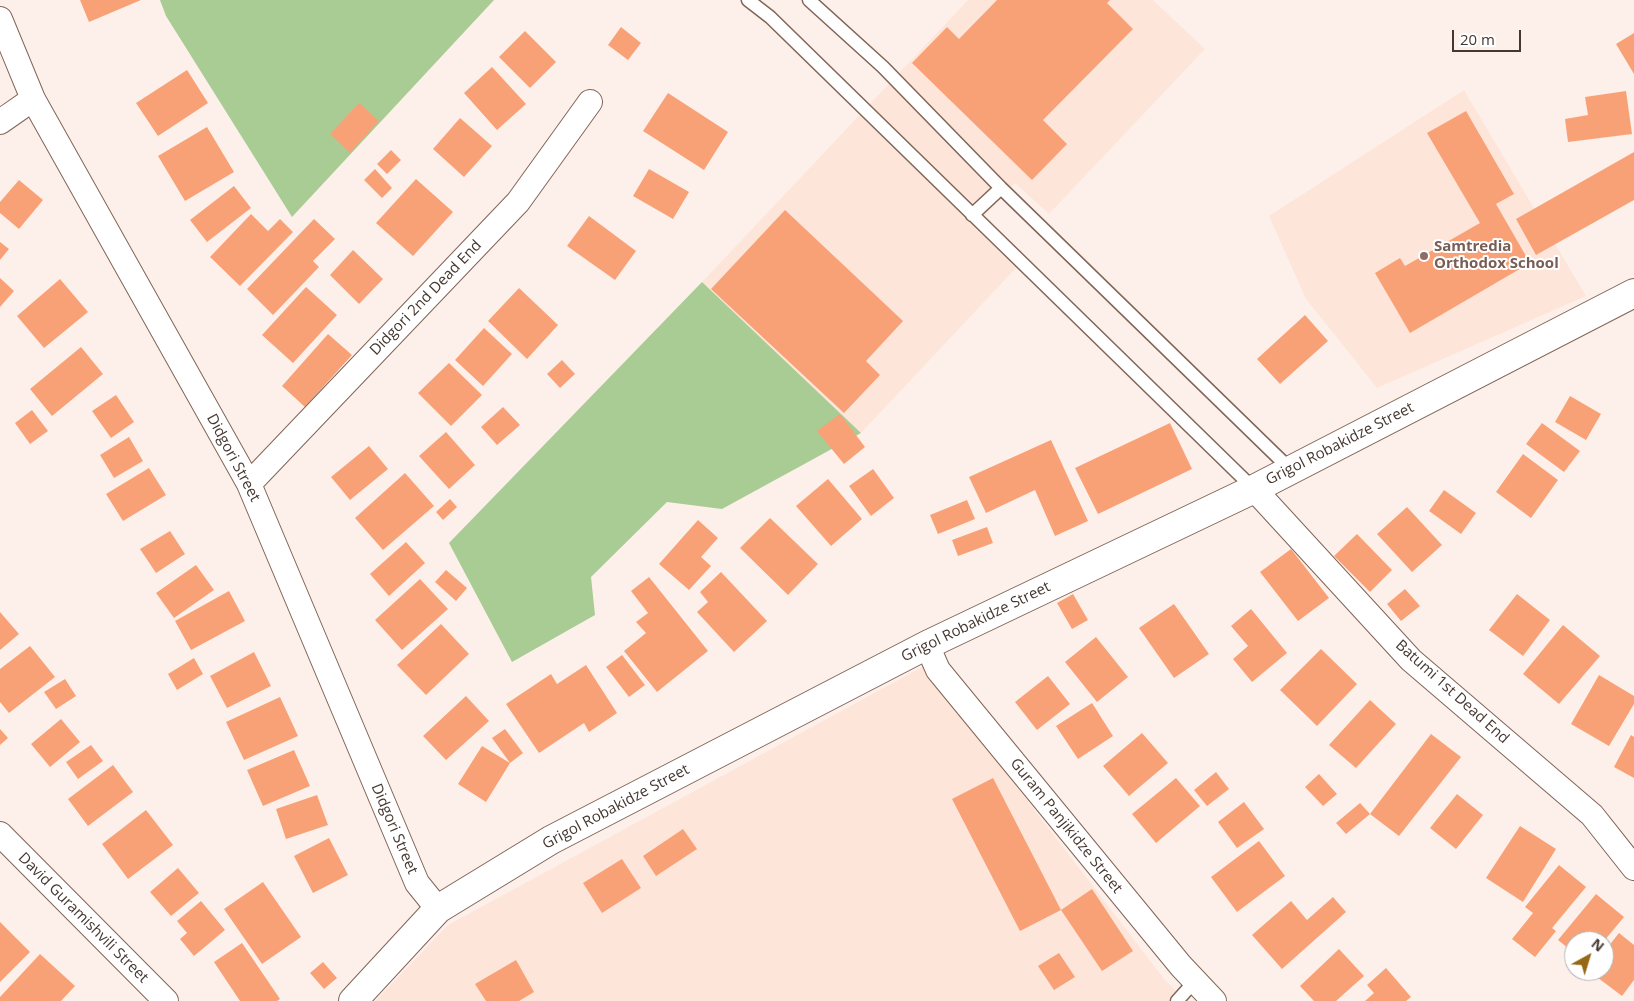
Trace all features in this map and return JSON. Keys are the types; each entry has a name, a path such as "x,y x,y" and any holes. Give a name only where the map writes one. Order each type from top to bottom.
{"street":[{"name":"Didgori Street","path":"0,19 33,99 249,484 417,883 438,909"},
{"path":"0,122 33,99"},
{"name":"Didgori 2nd Dead End","path":"249,484 518,202 590,102"},
{"name":"Grigol Robakidze Street","path":"353,1001 438,909 551,840 926,646 1254,489 1634,293"},
{"name":"Batumi 1st Dead End","path":"1254,489 1411,660 1592,814 1634,868"},
{"name":"Guram Panjikidze Street","path":"926,646 938,670 1181,966 1214,1001"},
{"name":"David Guramishvili Street","path":"0,834 166,1001"}],"lane":[{"path":"748,0 770,17 1254,489"},
{"path":"809,0 883,67 1001,188 1291,470"},
{"path":"972,215 1001,188"},
{"path":"1177,1001 1195,981"}],"shaded area":[{"path":"968,0 1153,0 1205,49 1049,214 1015,183 974,227 1016,268 861,433 702,282"},
{"name":"Samtredia Orthodox School","path":"1464,90 1586,296 1377,388 1306,299 1269,216"},
{"path":"924,666 1165,980 1186,1001 375,1001 448,925"}],"green space":[{"path":"160,0 494,0 292,217 166,16"},
{"path":"702,282 861,433 722,509 667,502 591,577 595,615 512,662 449,543"}],"building":[{"path":"80,0 141,0 89,22"},
{"path":"997,0 1110,0 1107,3 1133,29 1043,120 1067,144 1032,180 912,63 947,27 959,39"},
{"path":"621,27 641,43 628,60 608,45"},
{"path":"525,31 556,62 530,88 499,57"},
{"path":"1634,33 1634,74 1616,44"},
{"path":"492,67 526,104 497,130 464,93"},
{"path":"187,70 208,103 158,136 136,103"},
{"path":"1626,91 1632,134 1568,142 1565,119 1588,115 1585,97"},
{"path":"668,93 728,132 704,170 643,131"},
{"path":"359,103 379,121 350,153 330,134"},
{"path":"1466,111 1514,194 1496,204 1530,263 1410,333 1375,273 1400,258 1405,266 1480,223 1427,133"},
{"path":"460,118 492,146 464,177 433,149"},
{"path":"207,127 234,172 185,201 158,156"},
{"path":"391,150 401,160 387,174 377,164"},
{"path":"1634,152 1634,200 1536,255 1516,219"},
{"path":"375,169 392,188 382,198 364,180"},
{"path":"649,169 689,192 673,219 633,196"},
{"path":"416,179 453,212 413,256 376,223"},
{"path":"19,180 43,200 19,229 0,213 0,202"},
{"path":"234,186 251,208 207,242 190,220"},
{"path":"785,210 903,321 866,361 880,375 844,413 711,289"},
{"path":"251,214 268,231 280,219 293,232 240,286 210,257"},
{"path":"589,216 636,251 615,280 567,246"},
{"path":"314,219 335,239 313,261 319,267 273,315 247,289"},
{"path":"0,242 9,249 0,260"},
{"path":"353,250 383,279 359,304 330,275"},
{"path":"0,278 14,291 0,307"},
{"path":"60,279 88,312 44,348 17,316"},
{"path":"306,287 337,315 293,363 262,335"},
{"path":"519,288 558,325 527,359 488,321"},
{"path":"1305,315 1328,341 1280,384 1257,359"},
{"path":"484,328 512,354 483,386 455,360"},
{"path":"328,334 352,355 305,407 282,386"},
{"path":"81,347 103,374 52,416 30,389"},
{"path":"562,360 575,374 560,388 547,374"},
{"path":"449,363 482,395 451,426 418,393"},
{"path":"116,395 134,422 111,438 92,411"},
{"path":"1570,396 1601,414 1586,440 1555,422"},
{"path":"503,407 520,425 497,445 481,427"},
{"path":"32,410 48,431 30,444 15,423"},
{"path":"840,414 865,447 844,464 817,431"},
{"path":"1170,423 1192,469 1098,514 1075,468"},
{"path":"1542,423 1580,451 1564,472 1526,444"},
{"path":"446,432 475,465 449,489 419,456"},
{"path":"129,437 143,461 114,478 100,455"},
{"path":"1051,440 1088,521 1055,536 1035,490 986,513 969,477"},
{"path":"369,446 388,469 350,500 331,477"},
{"path":"1523,454 1558,480 1531,518 1496,492"},
{"path":"149,468 166,495 123,521 106,494"},
{"path":"873,469 894,498 871,516 849,486"},
{"path":"405,473 434,506 383,550 355,518"},
{"path":"828,479 862,519 831,546 796,506"},
{"path":"1444,490 1476,513 1461,534 1429,511"},
{"path":"450,499 457,507 443,520 436,512"},
{"path":"967,500 975,519 938,534 930,515"},
{"path":"1407,507 1442,545 1412,572 1377,534"},
{"path":"770,518 818,564 788,595 740,548"},
{"path":"698,520 718,538 701,557 711,566 689,590 659,564"},
{"path":"987,527 993,543 958,556 952,540"},
{"path":"170,531 185,554 156,573 140,549"},
{"path":"1357,534 1392,570 1370,592 1334,556"},
{"path":"406,542 425,563 389,596 370,574"},
{"path":"1291,549 1329,598 1298,621 1260,572"},
{"path":"196,565 214,590 174,618 156,593"},
{"path":"446,570 467,588 456,601 435,582"},
{"path":"721,572 767,621 734,652 697,612 708,602 700,592"},
{"path":"649,577 708,651 657,692 624,651 646,633 636,622 648,613 631,591"},
{"path":"420,579 448,609 402,650 375,620"},
{"path":"1405,589 1420,606 1401,621 1387,604"},
{"path":"229,591 245,621 191,650 175,621"},
{"path":"1073,594 1088,620 1072,629 1057,603"},
{"path":"1517,594 1550,620 1523,656 1489,630"},
{"path":"1174,604 1209,654 1174,678 1139,628"},
{"path":"1251,609 1287,653 1252,682 1233,659 1248,646 1231,626"},
{"path":"0,612 19,634 0,650"},
{"path":"441,624 469,654 426,695 397,665"},
{"path":"1563,625 1600,656 1559,704 1523,674"},
{"path":"1096,637 1128,677 1097,702 1065,662"},
{"path":"30,646 55,677 9,713 0,702 0,669"},
{"path":"1321,649 1357,684 1317,726 1280,690"},
{"path":"254,652 271,686 227,708 210,676"},
{"path":"622,655 645,685 629,697 606,667"},
{"path":"194,658 203,674 177,690 168,674"},
{"path":"586,665 617,713 589,732 584,723 539,753 506,704 551,674 557,684"},
{"path":"1599,675 1634,696 1634,704 1609,746 1571,724"},
{"path":"1048,676 1070,704 1037,730 1015,702"},
{"path":"65,679 76,696 56,709 44,692"},
{"path":"466,696 489,721 446,760 423,736"},
{"path":"280,697 298,736 244,760 226,722"},
{"path":"1370,700 1396,724 1356,768 1329,745"},
{"path":"1092,703 1113,736 1078,759 1056,726"},
{"path":"61,719 80,742 50,767 31,744"},
{"path":"0,729 8,738 0,745"},
{"path":"505,729 523,753 510,763 492,738"},
{"path":"1142,733 1168,763 1129,796 1103,766"},
{"path":"1431,734 1461,757 1399,836 1370,814"},
{"path":"1631,735 1634,737 1634,778 1614,767"},
{"path":"91,745 103,761 78,779 66,762"},
{"path":"482,746 510,763 486,802 458,784"},
{"path":"294,750 310,786 263,806 247,770"},
{"path":"113,765 133,792 88,826 68,799"},
{"path":"1216,772 1229,789 1207,806 1194,790"},
{"path":"1319,774 1337,794 1323,806 1305,787"},
{"path":"993,778 1061,910 1020,931 952,799"},
{"path":"1176,778 1200,806 1156,843 1132,814"},
{"path":"1457,794 1483,815 1456,849 1430,828"},
{"path":"317,795 328,825 286,839 276,809"},
{"path":"1244,802 1264,829 1237,848 1218,822"},
{"path":"1360,803 1370,814 1346,834 1336,823"},
{"path":"146,810 173,845 128,879 102,844"},
{"path":"1520,826 1556,849 1523,902 1486,878"},
{"path":"683,829 697,849 656,876 643,856"},
{"path":"329,838 348,875 313,893 294,856"},
{"path":"1259,841 1285,876 1237,912 1211,877"},
{"path":"622,859 641,888 602,913 583,883"},
{"path":"1559,865 1586,887 1552,928 1556,931 1535,957 1512,939 1533,913 1525,907"},
{"path":"178,868 199,893 171,916 150,892"},
{"path":"263,882 301,937 262,964 224,909"},
{"path":"1092,889 1133,951 1102,971 1061,910"},
{"path":"1596,894 1624,917 1612,931 1565,931"},
{"path":"1333,897 1346,912 1282,969 1252,935 1291,901 1307,920"},
{"path":"201,901 225,930 194,956 180,939 187,933 177,921"},
{"path":"0,922 30,952 0,982"},
{"path":"1564,933 1564,945 1558,940"},
{"path":"1619,933 1634,945 1634,980 1622,996 1602,981 1614,981 1614,939"},
{"path":"242,943 280,999 277,1001 240,1001 214,962"},
{"path":"1339,949 1364,976 1336,1001 1314,1001 1300,986"},
{"path":"1059,953 1075,977 1054,990 1038,966"},
{"path":"40,954 75,986 61,1001 0,1001 0,997"},
{"path":"516,960 534,992 519,1001 486,1001 475,984"},
{"path":"323,962 337,978 324,989 310,973"},
{"path":"1386,968 1411,997 1406,1001 1365,1001 1374,993 1367,985"}],"place":[{"name":"Samtredia Orthodox School","path":"1424,256"}]}
